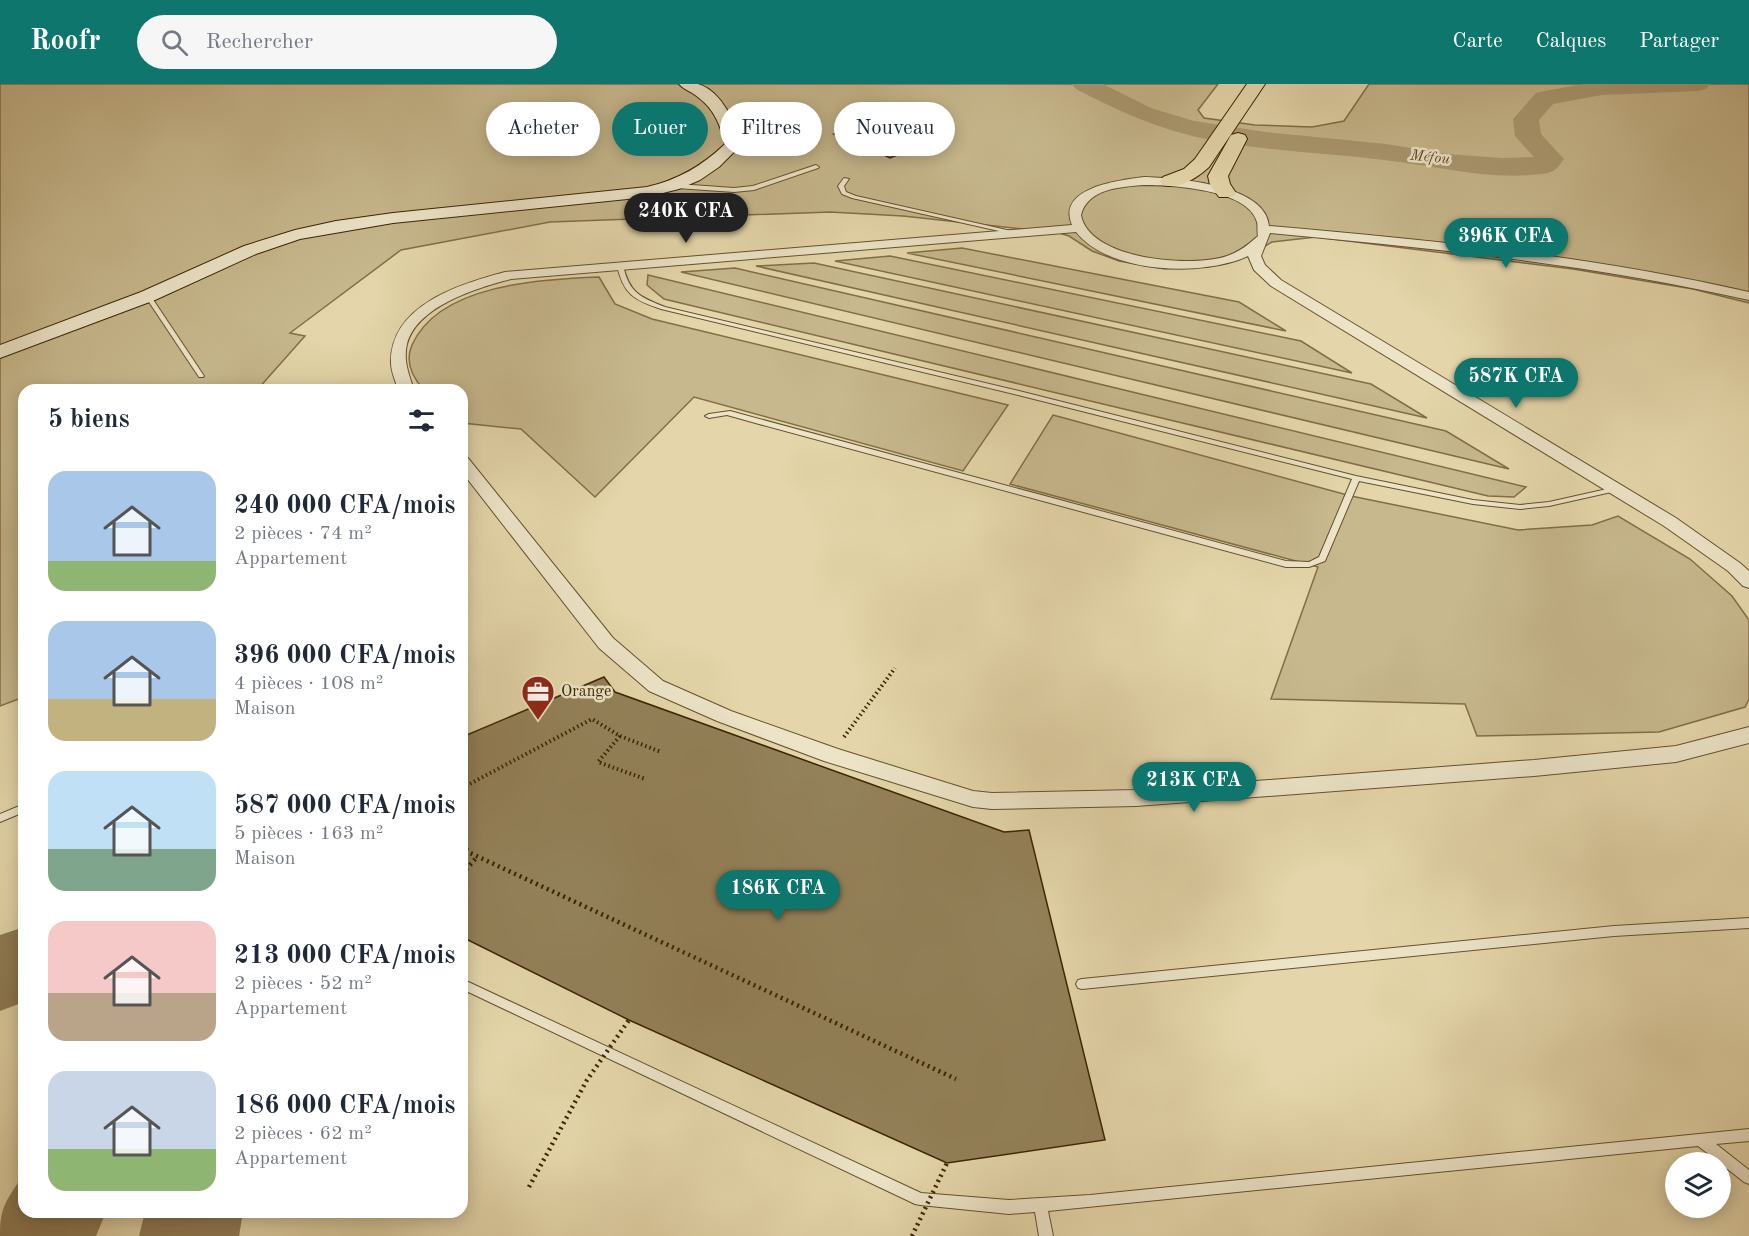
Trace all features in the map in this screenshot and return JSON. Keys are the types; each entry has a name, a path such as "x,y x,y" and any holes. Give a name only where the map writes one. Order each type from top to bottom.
{"highway":[{"path":"1252,103 1256,84"},
{"path":"1170,181 1212,165 1252,103 1274,84"},
{"path":"1212,165 1226,193"}],"main road":[{"path":"0,352 148,296 250,250 295,235 336,226 648,192 677,186 715,164 733,145 731,131 715,103 706,94 686,84"}],"street":[{"path":"1259,244 1252,250 1228,260 1197,265 1162,264 1114,252 1090,240 1075,220 1076,208 1084,198 1120,184 1170,181 1199,185 1226,193 1258,213 1266,229"},
{"path":"403,384 398,374 397,356 400,338 409,325 441,299 464,288 510,275 1080,228"},
{"path":"1266,229 1254,256 1259,267 1276,283 1670,522 1734,567 1749,582"},
{"path":"1266,229 1537,257 1638,273 1749,296"},
{"path":"468,469 606,643 656,686 724,716 831,755 973,799 992,801 1136,798 1534,768 1676,754 1749,735"}],"lane":[{"path":"677,186 734,190 754,188 816,167"},
{"path":"846,179 841,186 844,193 854,197 1017,233"},
{"path":"620,265 624,284 632,293 645,302 663,308 1023,394 1356,478 1473,502 1520,507 1549,504 1616,489"},
{"path":"148,296 201,376"},
{"path":"709,416 727,413 1294,565 1314,565 1322,559 1356,478"},
{"path":"0,818 18,810"},
{"path":"1082,984 1614,931 1749,923"},
{"path":"468,987 920,1199 1009,1207 1040,1205 1749,1135"},
{"path":"1700,1139 1749,1178"},
{"path":"1040,1205 1046,1236"}],"path":[{"path":"831,755 894,668"},
{"path":"468,785 592,718 620,736 661,752"},
{"path":"620,736 598,762 645,779"},
{"path":"468,851 957,1079"},
{"path":"468,867 477,857"},
{"path":"529,1187 587,1080 629,1020"},
{"path":"912,1236 947,1162"}],"shaded area":[{"path":"0,84 1218,84 1198,110 1204,118 1255,125 1312,127 1344,121 1369,84 1749,84 1749,303 1693,289 1573,269 1316,237 1272,242 1257,251 1224,264 1165,269 1119,261 1092,251 1069,236 1059,233 903,216 830,212 550,222 401,250 290,333 305,336 262,384 18,384 18,699 0,706"},
{"path":"962,248 1239,302 1286,331 907,253"},
{"path":"890,256 1301,341 1352,373 835,261"},
{"path":"814,263 1371,384 1427,418 756,266"},
{"path":"735,268 1446,431 1509,469 681,272"},
{"path":"648,275 1526,487 1514,497 1488,496 664,299 647,285"},
{"path":"599,277 615,304 652,319 1008,405 963,471 694,397 595,497 521,429 468,424 468,384 419,384 410,363 412,345 425,325 445,309 468,297 494,289 550,280"},
{"path":"1053,415 1351,496 1518,530 1592,525 1618,516 1690,559 1732,596 1749,620 1749,699 1745,707 1659,732 1477,736 1465,704 1271,699 1318,567 1010,484"}],"building":[{"path":"604,677 615,692 1004,832 1029,830 1105,1140 947,1163 629,1020 468,940 468,734"}],"waterway":[{"name":"Méfou","path":"1084,84 1142,113 1191,128 1265,140 1386,152 1447,162 1502,166 1546,165 1551,159 1528,136 1526,119 1545,98 1602,88 1698,84"}],"taxiway":[{"path":"0,974 18,966"},
{"path":"41,1236 53,1218"},
{"path":"189,1236 193,1218"}],"place":[{"name":"Orange","path":"538,721"}]}
